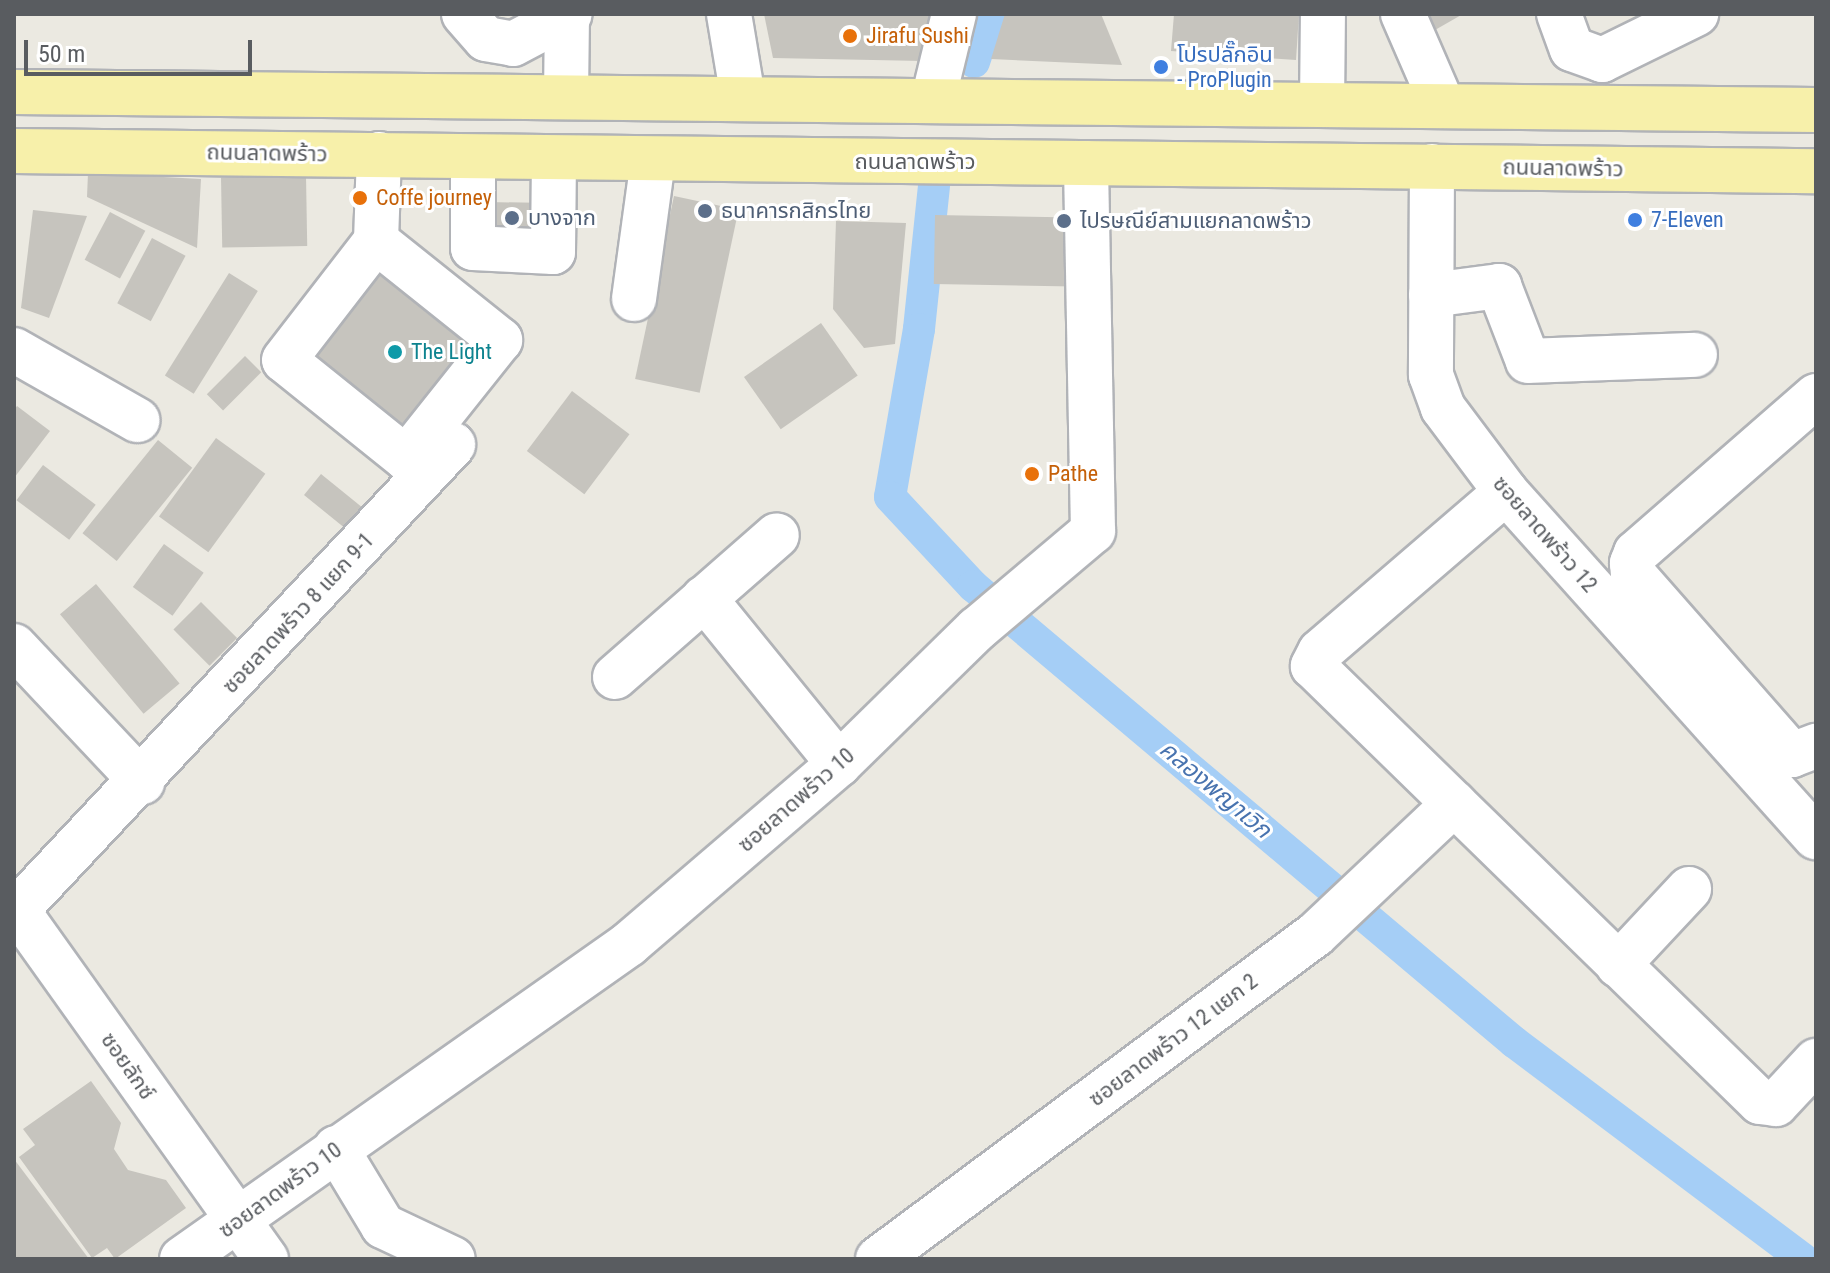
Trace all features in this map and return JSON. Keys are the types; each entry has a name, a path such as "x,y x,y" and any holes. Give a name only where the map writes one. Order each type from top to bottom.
{"main road":[{"path":"14,92 1816,110"},
{"path":"653,160 657,97"},
{"path":"826,162 827,99"},
{"name":"ถนนลาดพร้าว","path":"14,151 1816,171"}],"street":[{"path":"464,14 486,39 503,44 524,40 568,15"},
{"path":"729,14 743,98"},
{"path":"933,100 954,14"},
{"path":"1322,105 1323,14"},
{"path":"1403,14 1443,106"},
{"path":"1559,14 1572,49 1602,60 1696,14"},
{"path":"566,97 568,15"},
{"path":"376,241 500,340 407,458 284,360 376,241 379,154"},
{"path":"473,157 473,248 553,252 554,158"},
{"path":"634,299 653,160"},
{"name":"ซอยลาดพร้าว 10","path":"182,1259 789,830 839,764 977,629 1039,581 1093,531 1086,163"},
{"name":"ซอยลาดพร้าว 12","path":"1432,166 1434,390 1506,492 1816,837"},
{"path":"1431,295 1499,286 1528,361 1695,355"},
{"path":"14,350 137,420"},
{"path":"1816,396 1636,553 1632,563 1633,574 1792,755 1816,746"},
{"name":"ซอยลาดพร้าว 8 แยก 9-1","path":"16,911 142,782 454,444"},
{"path":"1506,492 1312,662 1760,1102 1776,1104 1816,1061"},
{"path":"615,677 777,535"},
{"path":"704,598 839,764"},
{"path":"14,646 142,782"},
{"name":"ซอยลาดพร้าว 12 แยก 2","path":"887,1257 1316,934 1378,880 1454,804"},
{"path":"1618,965 1689,889"},
{"name":"ซอยลักซ์","path":"16,911 266,1259"},
{"path":"336,1148 383,1226 453,1259"}],"building":[{"name":"Jirafu Sushi","path":"764,14 938,14 923,61 773,58"},
{"path":"1005,14 1101,14 1122,65 991,59"},
{"path":"1174,14 1299,14 1296,60 1171,51"},
{"path":"1425,14 1463,14 1435,30"},
{"path":"88,173 201,179 197,248 87,197"},
{"path":"306,176 307,246 222,247 221,177"},
{"path":"674,196 739,210 700,393 635,379"},
{"name":"บางจาก","path":"488,202 536,203 535,233 487,232"},
{"path":"33,210 87,216 49,318 21,308"},
{"path":"110,212 145,231 120,278 85,260"},
{"path":"935,215 1075,217 1074,286 934,284"},
{"path":"836,221 906,223 895,344 864,348 833,309"},
{"path":"152,238 186,256 151,321 117,303"},
{"name":"The Light","path":"379,254 487,338 404,445 296,360"},
{"path":"229,273 258,291 194,394 165,376"},
{"path":"821,323 858,375 781,429 744,377"},
{"path":"245,356 261,372 223,410 207,394"},
{"path":"572,391 630,434 584,494 527,451"},
{"path":"17,406 50,431 14,478 14,410"},
{"path":"216,438 265,474 208,552 159,516"},
{"path":"158,440 192,468 117,561 82,533"},
{"path":"43,465 96,505 69,540 17,500"},
{"path":"321,474 363,508 346,529 304,495"},
{"path":"164,544 204,573 172,616 133,587"},
{"path":"96,584 180,684 144,714 60,614"},
{"path":"201,602 237,638 209,666 173,630"},
{"path":"91,1081 121,1123 114,1149 128,1170 166,1180 186,1208 115,1259 107,1248 92,1258 19,1157 35,1145 23,1129"},
{"path":"14,1159 89,1259 14,1259"}],"waterway":[{"name":"คลองพญาเวิก","path":"974,62 990,14"},
{"name":"คลองพญาเวิก","path":"934,186 919,329 890,497 973,586 1514,1042 1803,1259"}],"place":[{"name":"Jirafu Sushi","path":"850,36"},
{"name":"โปรปลั๊กอิน - ProPlugin","path":"1161,67"},
{"name":"Coffe journey","path":"360,198"},
{"name":"ธนาคารกสิกรไทย","path":"705,211"},
{"name":"บางจาก","path":"512,218"},
{"name":"7-Eleven","path":"1635,220"},
{"name":"ไปรษณีย์สามแยกลาดพร้าว","path":"1064,221"},
{"name":"The Light","path":"395,352"},
{"name":"Pathe","path":"1032,474"}]}
